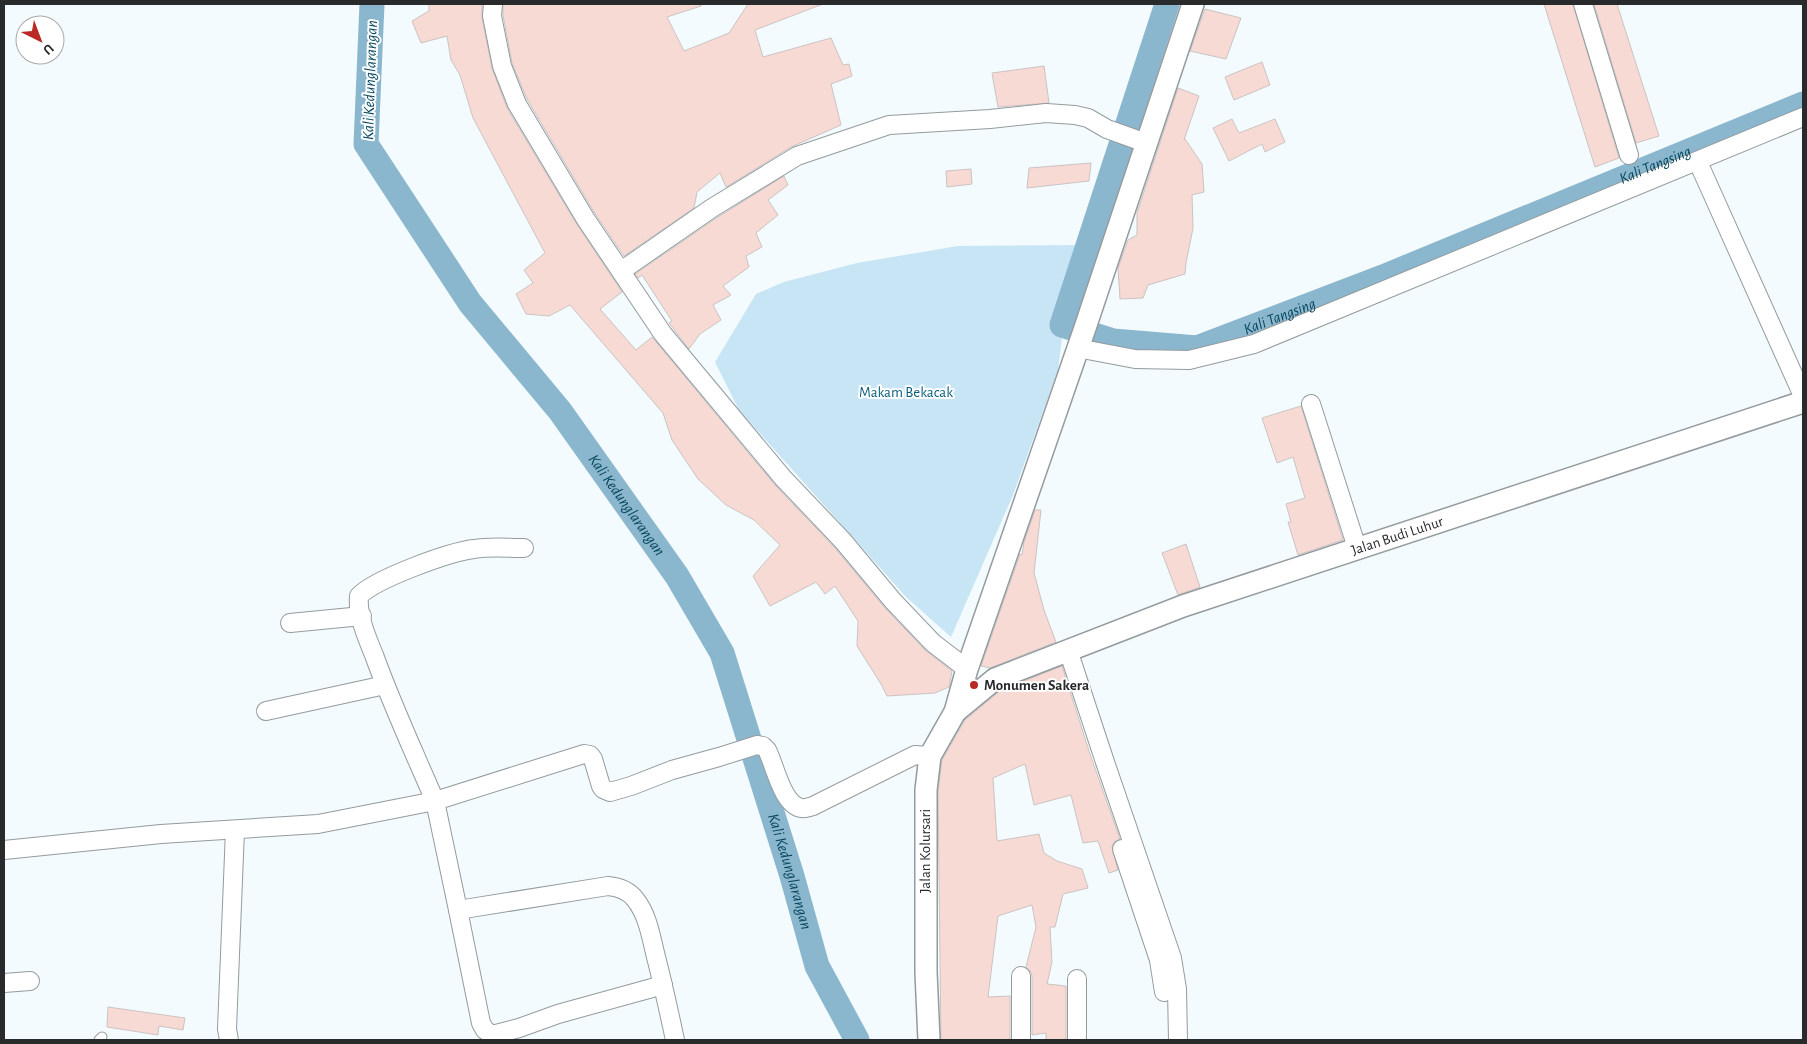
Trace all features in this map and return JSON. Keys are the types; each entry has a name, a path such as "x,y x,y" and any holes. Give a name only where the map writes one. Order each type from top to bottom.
{"street":[{"path":"493,4 492,16 502,66 517,104 585,218 663,334 783,478 843,541 933,643 967,669 995,679"},
{"name":"Jalan Kolursari","path":"929,1040 926,972 925,823 930,756 955,712 967,669 1080,340 1140,142 1193,4"},
{"path":"1583,4 1629,155"},
{"path":"621,271 712,208 797,156 889,125 990,119 1046,113 1088,118 1140,142"},
{"path":"1080,340 1135,359 1189,360 1254,344 1803,117"},
{"path":"1698,162 1803,396"},
{"name":"Jalan Budi Luhur","path":"955,712 995,679 1183,606 1803,402"},
{"path":"1311,404 1357,548"},
{"path":"524,548 474,549 432,560 371,587 359,596 358,604 367,636 385,685 436,800 480,1023 492,1035 519,1028 558,1014 663,985"},
{"path":"290,623 362,616"},
{"path":"1068,650 1105,762 1154,924 1164,992"},
{"path":"266,711 385,685"},
{"path":"4,850 170,833 318,824 436,800 584,754 590,755 593,758 601,786 610,792 672,770 719,758 738,750 757,745 763,746 767,750 781,787 796,806 802,808 813,806 916,755 930,756"},
{"path":"228,1040 235,830"},
{"path":"1122,850 1154,924 1172,958 1177,989 1178,1040"},
{"path":"458,910 608,886 619,886 635,899 647,920 674,1040"},
{"path":"1021,976 1021,1040"},
{"path":"1077,979 1077,1040"},
{"path":"4,983 30,981"}],"green space":[{"name":"Makam Bekacak","path":"1089,245 1064,321 1058,370 1013,495 951,637 907,598 739,410 715,362 756,294 784,282 857,263 958,246"}],"building":[{"path":"429,4 482,4 482,18 492,68 507,108 576,223 622,292 600,309 636,350 652,337 775,485 835,548 885,608 925,650 952,671 949,687 935,693 887,696 857,646 858,621 835,586 825,594 816,582 770,606 753,576 780,545 754,520 726,505 698,479 672,440 663,413 570,305 549,316 526,314 516,294 533,283 524,270 545,253 473,118 460,75 451,60 447,36 421,43 412,21 429,11"},
{"path":"503,4 701,4 701,6 667,17 684,51 729,33 748,4 823,4 755,30 763,57 831,38 843,65 849,64 852,76 831,84 841,125 791,147 726,187 720,173 697,192 694,208 624,256 594,212 527,99 512,63 503,15"},
{"path":"1544,4 1573,4 1619,158 1595,167"},
{"path":"1594,4 1617,4 1659,136 1636,143"},
{"path":"1205,9 1241,18 1226,59 1190,51"},
{"path":"1262,62 1270,85 1234,100 1225,77"},
{"path":"1044,66 1049,103 998,107 992,73"},
{"path":"1178,88 1199,96 1184,140 1202,164 1204,192 1192,195 1193,228 1185,274 1148,285 1143,298 1120,299 1118,268 1128,240 1137,235 1137,213"},
{"path":"1232,119 1239,133 1275,119 1285,142 1265,152 1262,144 1229,161 1213,128"},
{"path":"1091,163 1089,181 1027,188 1029,168"},
{"path":"971,169 972,184 947,187 946,171"},
{"path":"784,176 788,185 768,200 778,215 756,233 762,247 746,256 749,267 723,286 731,295 713,305 721,320 700,334 689,349 669,323 672,321 642,275 638,278 635,274 718,217"},
{"path":"1301,406 1343,540 1298,555 1288,522 1291,522 1286,504 1305,498 1293,457 1277,463 1262,418"},
{"path":"1035,510 1041,510 1034,573 1044,610 1056,642 990,668 981,666 1020,554 1022,555 1024,542"},
{"path":"1186,544 1200,587 1178,595 1162,553"},
{"path":"1062,666 1120,839 1114,842 1112,847 1118,870 1109,873 1098,841 1083,843 1071,795 1034,805 1025,764 993,778 997,841 1039,834 1044,853 1057,861 1082,869 1088,888 1063,894 1055,927 1050,927 1052,962 1047,984 1066,986 1066,1040 1046,1040 1046,1033 1032,1035 1032,976 1026,967 1036,927 1032,905 998,916 988,997 1010,996 1010,1040 941,1040 938,791 942,760 965,720 1001,690"},
{"path":"108,1007 185,1018 183,1030 159,1026 158,1035 107,1027"}],"waterway":[{"name":"Kali Kedunglarangan","path":"372,4 366,144 470,303 560,411 677,576 722,653 792,876 817,966 857,1040"},
{"name":"Kali Tangsing","path":"1167,4 1062,325 1113,341 1197,348 1383,277 1803,104"}],"place":[{"name":"Monumen Sakera","path":"974,685"}]}
